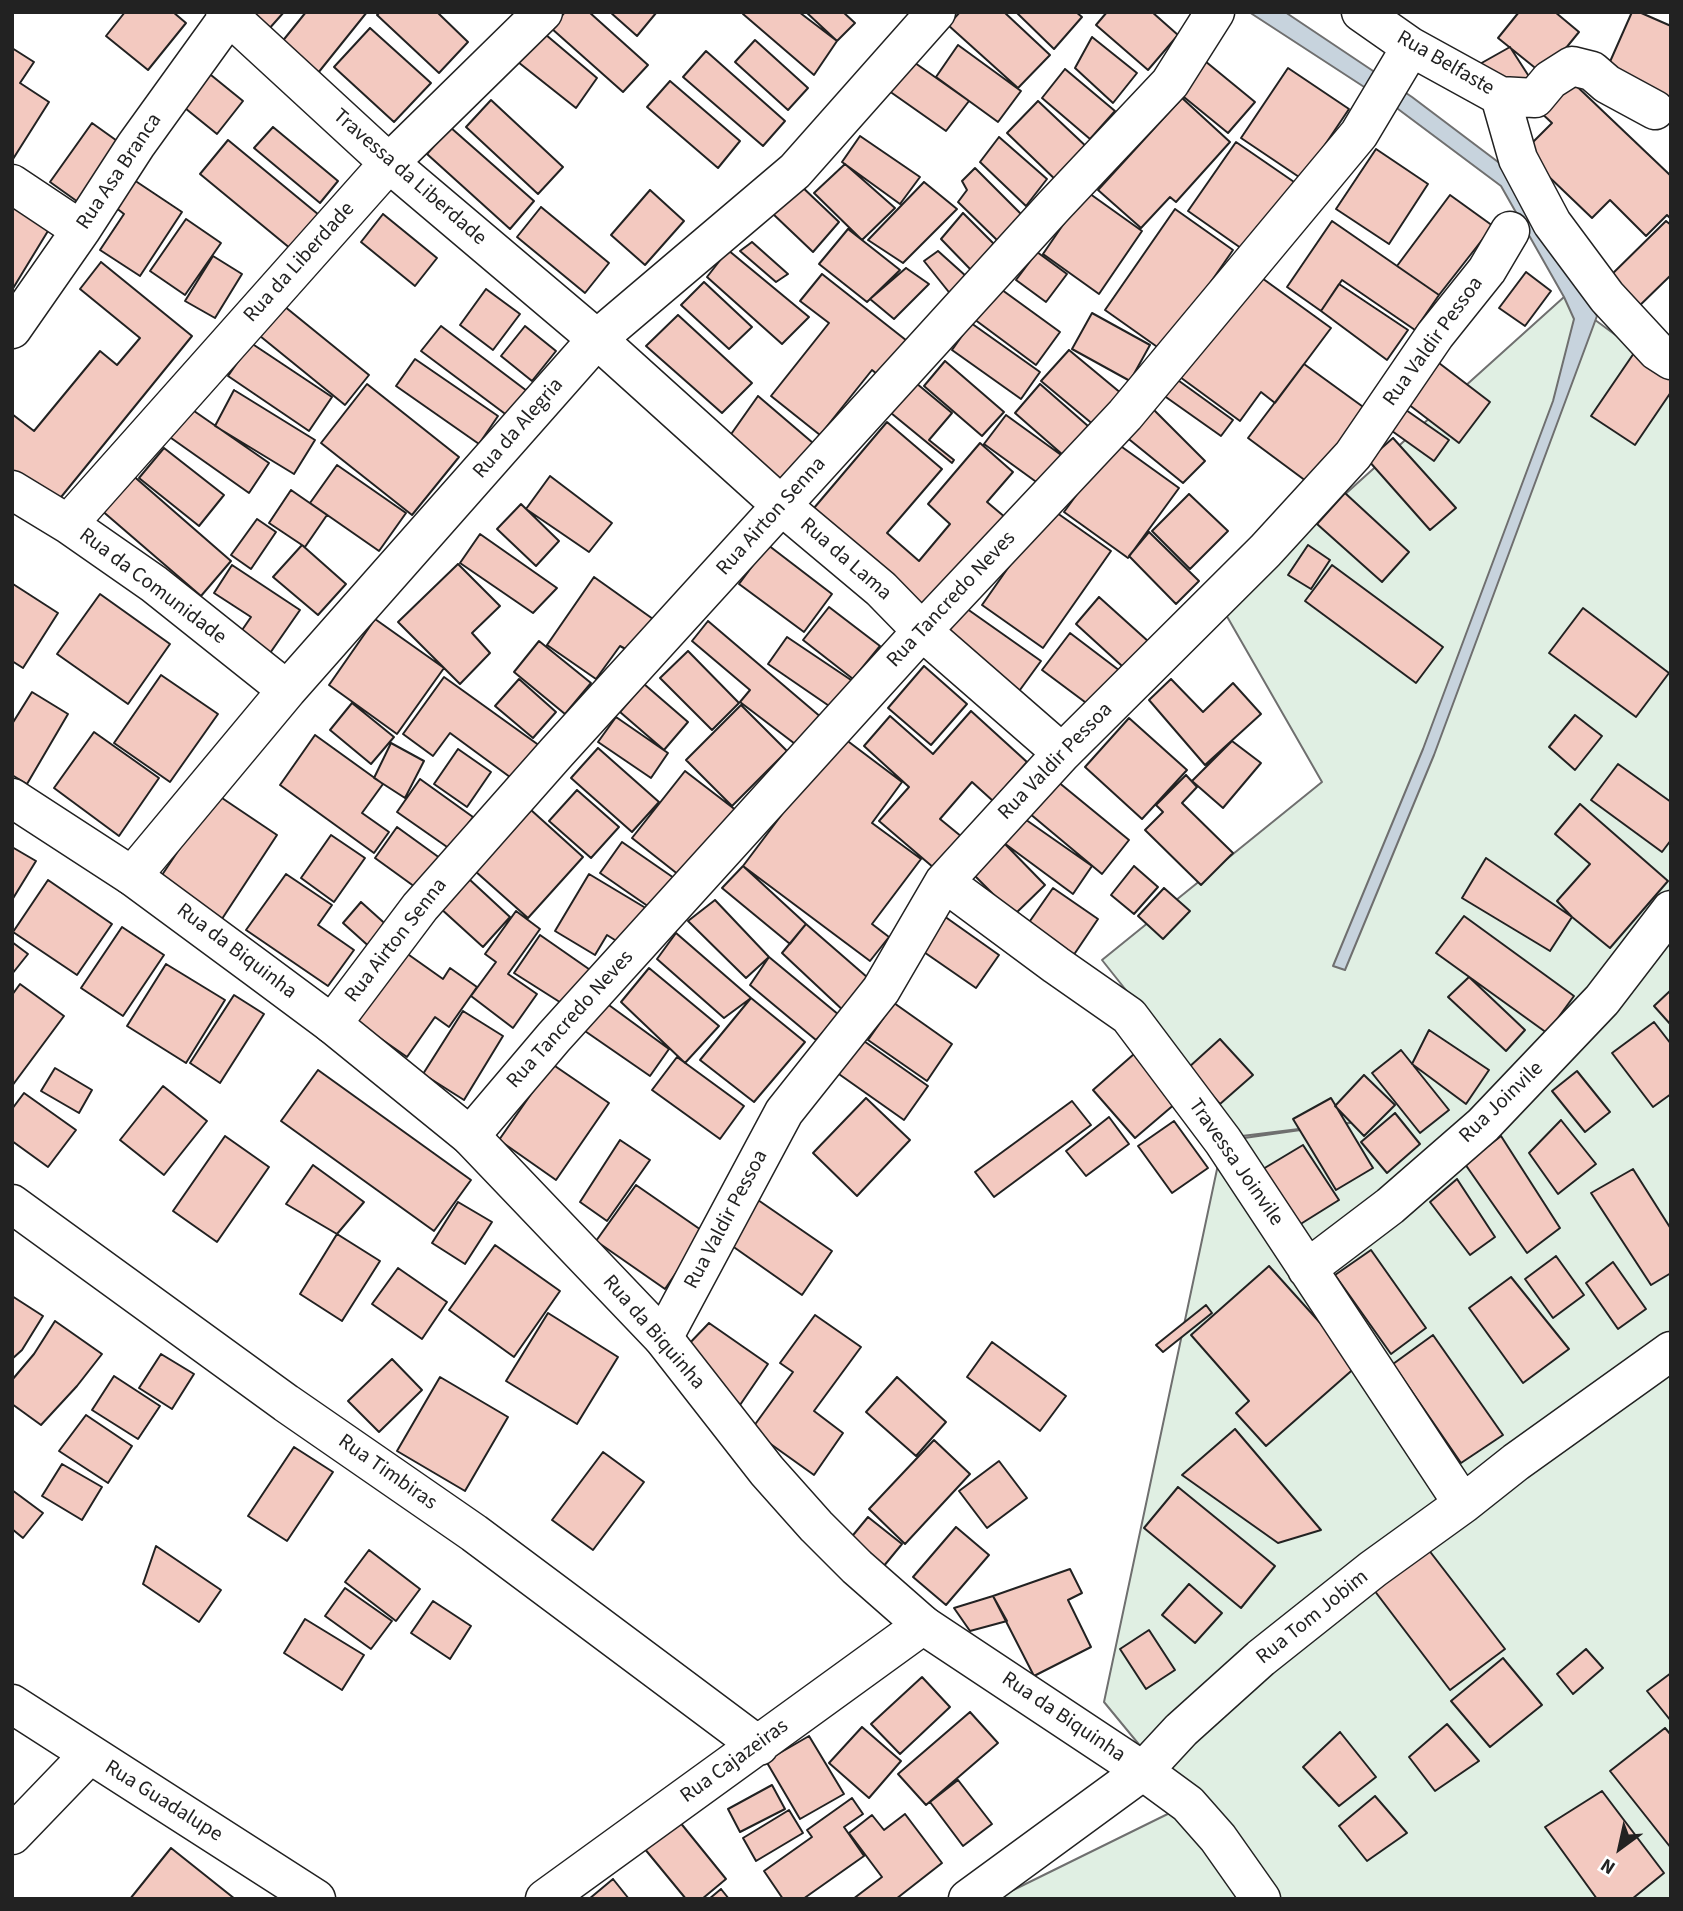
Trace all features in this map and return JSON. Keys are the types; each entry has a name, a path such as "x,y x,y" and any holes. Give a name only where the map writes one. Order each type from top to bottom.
{"street":[{"name":"Rua da Liberdade","path":"68,524 389,163 542,12"},
{"name":"Rua da Alegria","path":"132,876 287,690 597,339 794,171 936,12"},
{"name":"Rua Airton Senna","path":"332,1024 420,907 557,752 1054,206 1170,83 1215,12"},
{"name":"Rua Belfaste","path":"1361,12 1393,75 1517,97"},
{"name":"Travessa da Liberdade","path":"227,14 389,163 597,339"},
{"name":"Rua Asa Branca","path":"12,329 227,14"},
{"path":"1655,110 1607,84 1592,71 1572,66 1517,97 1518,159 1552,223 1607,298 1657,351 1671,360"},
{"name":"Rua Tancredo Neves","path":"470,1136 554,1037 922,631 1125,415 1359,134 1393,75"},
{"path":"12,184 81,230"},
{"name":"Rua Valdir Pessoa","path":"663,1338 784,1112 881,990 944,882 1062,753 1265,551 1353,455 1435,335 1487,270 1510,232"},
{"name":"Rua da Lama","path":"597,339 782,506 881,589 922,631 1062,753"},
{"name":"Rua da Comunidade","path":"12,490 68,524 154,584 287,690"},
{"name":"Rua da Biquinha","path":"12,798 132,876 332,1024 470,1136 663,1338 767,1471 857,1567 923,1625 1143,1771 1188,1804 1218,1838 1261,1899"},
{"name":"Travessa Joinvile","path":"944,882 1129,1016 1223,1142 1463,1504"},
{"name":"Rua Joinvile","path":"1307,1269 1390,1206 1483,1125 1602,1000 1671,910"},
{"name":"Rua Timbiras","path":"12,1204 286,1403 474,1533 758,1746"},
{"name":"Rua Tom Jobim","path":"968,1899 1143,1771 1181,1730 1261,1658 1373,1569 1671,1351"},
{"name":"Rua Cajazeiras","path":"545,1899 923,1625"},
{"name":"Rua Guadalupe","path":"12,1704 316,1899"},
{"path":"12,1835 89,1755"}],"green space":[{"path":"1564,297 1625,342 1671,398 1671,1899 995,1899 1188,1804 1104,1702 1223,1141 1364,1121 1242,1136 1102,960 1322,782 1221,606"}],"shaded area":[{"path":"1249,12 1285,12 1412,97 1510,171 1597,316 1434,755 1345,970 1333,966 1423,749 1553,401 1574,319 1501,186 1398,109"}],"building":[{"path":"125,12 173,12 186,23 148,70 106,36"},
{"path":"249,12 284,12 268,30"},
{"path":"306,12 367,12 314,78 277,48"},
{"path":"380,12 437,12 468,42 439,73 377,15"},
{"path":"565,12 589,12 648,65 623,92 551,28"},
{"path":"610,12 655,12 656,13 637,36"},
{"path":"799,12 837,41 814,75 743,14"},
{"path":"806,12 843,12 855,23 837,41"},
{"path":"960,12 1004,12 1050,55 1018,88 948,25"},
{"path":"1016,12 1076,12 1082,17 1054,49"},
{"path":"1107,12 1152,12 1178,35 1148,70 1096,25"},
{"path":"1519,12 1555,12 1579,32 1544,75 1498,38"},
{"path":"1632,12 1639,12 1671,26 1671,103 1605,73"},
{"path":"370,28 431,83 394,122 334,67"},
{"path":"539,29 597,78 576,108 518,62"},
{"path":"1092,37 1137,73 1113,103 1075,68"},
{"path":"755,40 808,88 788,110 735,62"},
{"path":"958,45 1021,91 998,122 936,77"},
{"path":"1510,47 1530,78 1503,91 1478,65"},
{"path":"12,48 34,62 20,83 49,102 13,159"},
{"path":"706,51 785,121 763,146 683,77"},
{"path":"908,58 969,101 946,131 882,86"},
{"path":"1205,61 1255,102 1228,133 1179,93"},
{"path":"1288,68 1349,109 1302,179 1241,138"},
{"path":"1065,69 1115,111 1090,139 1042,98"},
{"path":"206,71 243,101 217,134 180,104"},
{"path":"1567,77 1671,176 1671,219 1667,215 1646,236 1610,200 1592,218 1523,152 1552,123 1537,109"},
{"path":"670,81 740,141 718,168 647,107"},
{"path":"1182,98 1230,142 1176,202 1170,197 1141,228 1098,190"},
{"path":"491,100 563,167 538,194 466,127"},
{"path":"1038,101 1091,151 1060,184 1007,133"},
{"path":"92,123 127,148 85,207 50,182"},
{"path":"273,127 338,181 320,203 254,148"},
{"path":"450,127 534,201 510,229 427,154"},
{"path":"860,136 920,177 900,204 842,162"},
{"path":"999,137 1047,179 1026,206 980,162"},
{"path":"228,140 319,215 291,249 200,174"},
{"path":"1236,142 1297,184 1248,253 1188,211"},
{"path":"1376,149 1428,184 1389,244 1336,209"},
{"path":"845,164 895,208 862,240 814,193"},
{"path":"975,168 1023,216 999,242 958,202 967,190 962,181"},
{"path":"134,180 182,212 140,276 100,250 124,214 115,207"},
{"path":"924,182 957,209 903,263 868,240"},
{"path":"799,184 839,222 813,252 772,213"},
{"path":"650,190 684,221 645,265 611,235"},
{"path":"1086,191 1142,231 1099,294 1043,254"},
{"path":"1450,195 1493,226 1439,295 1397,266"},
{"path":"12,202 51,226 12,290"},
{"path":"541,207 609,263 585,293 517,237"},
{"path":"1175,209 1233,250 1163,351 1105,310"},
{"path":"963,213 994,244 971,270 941,239"},
{"path":"383,214 437,258 415,286 361,242"},
{"path":"186,219 221,243 185,295 150,271"},
{"path":"1332,221 1439,295 1415,330 1342,280 1321,311 1287,287"},
{"path":"1666,221 1671,225 1671,275 1633,312 1603,283"},
{"path":"848,229 900,270 867,302 819,264"},
{"path":"752,242 788,274 776,282 740,251"},
{"path":"728,250 809,317 782,344 707,277"},
{"path":"938,251 967,277 952,296 924,261"},
{"path":"1037,252 1067,274 1046,302 1016,280"},
{"path":"213,256 242,274 215,318 185,301"},
{"path":"101,262 192,336 53,507 12,475 12,414 34,431 100,351 117,365 140,338 80,289"},
{"path":"906,268 929,284 894,319 870,299"},
{"path":"1526,272 1551,291 1525,326 1499,308"},
{"path":"1255,273 1331,328 1275,403 1261,392 1240,421 1180,377"},
{"path":"822,274 916,348 888,383 872,370 820,435 771,396 829,323 800,301"},
{"path":"704,282 752,327 729,349 681,305"},
{"path":"1339,284 1408,330 1387,360 1321,311"},
{"path":"998,287 1060,332 1036,365 974,319"},
{"path":"486,289 520,314 493,350 460,325"},
{"path":"284,306 369,375 345,405 260,336"},
{"path":"1092,313 1150,345 1130,381 1072,349"},
{"path":"678,315 752,383 722,413 646,346"},
{"path":"971,323 1040,372 1021,399 952,350"},
{"path":"441,326 527,391 508,416 421,351"},
{"path":"525,326 556,351 532,381 501,356"},
{"path":"251,343 332,397 309,431 228,376"},
{"path":"1069,350 1122,394 1095,426 1041,381"},
{"path":"1634,353 1671,378 1671,392 1635,445 1591,416"},
{"path":"415,359 498,416 479,444 396,386"},
{"path":"945,361 1004,412 982,436 924,386"},
{"path":"1439,363 1490,402 1459,443 1408,404"},
{"path":"1304,364 1366,409 1310,484 1248,438"},
{"path":"1175,378 1233,420 1221,436 1163,395"},
{"path":"916,383 952,413 929,440 954,460 952,463 891,413"},
{"path":"367,384 459,457 412,515 321,443"},
{"path":"1040,384 1096,433 1071,462 1015,413"},
{"path":"234,390 315,440 294,474 215,426"},
{"path":"758,396 820,449 784,490 722,447"},
{"path":"184,404 269,463 249,493 164,433"},
{"path":"1152,408 1205,461 1183,483 1125,436"},
{"path":"1406,410 1449,440 1434,461 1392,431"},
{"path":"1006,415 1068,460 1046,489 984,444"},
{"path":"887,422 942,469 887,533 919,561 950,524 928,504 980,443 1013,472 987,502 1006,518 919,619 803,521"},
{"path":"1393,438 1456,508 1430,530 1368,460"},
{"path":"1115,442 1179,488 1128,558 1064,512"},
{"path":"164,448 224,495 199,526 139,478"},
{"path":"337,465 406,513 379,551 310,503"},
{"path":"130,473 231,561 201,596 100,509"},
{"path":"550,476 612,523 589,552 526,509"},
{"path":"291,490 327,515 305,547 269,523"},
{"path":"1345,493 1409,552 1382,582 1317,524"},
{"path":"1189,494 1228,531 1190,569 1152,531"},
{"path":"521,504 559,541 536,566 497,529"},
{"path":"1050,508 1111,551 1043,648 982,605"},
{"path":"257,519 276,532 251,569 231,555"},
{"path":"1149,532 1199,581 1176,604 1129,556"},
{"path":"480,534 557,588 533,613 460,563"},
{"path":"302,545 346,584 318,615 273,577"},
{"path":"768,545 832,594 804,632 739,584"},
{"path":"1308,545 1330,560 1311,589 1288,575"},
{"path":"458,564 500,606 472,633 490,653 460,684 398,622"},
{"path":"232,565 300,610 268,656 238,636 251,617 214,593"},
{"path":"1332,565 1443,647 1416,683 1305,601"},
{"path":"594,577 660,624 631,652 620,646 596,679 547,645"},
{"path":"13,584 58,613 23,668 12,661"},
{"path":"100,594 170,644 128,704 57,654"},
{"path":"1099,597 1159,651 1133,676 1076,624"},
{"path":"963,606 1041,661 1017,694 940,639"},
{"path":"829,607 880,646 853,679 803,640"},
{"path":"1583,608 1669,673 1636,717 1549,653"},
{"path":"375,619 444,668 397,734 329,685"},
{"path":"708,621 829,724 803,750 740,702 750,690 692,641"},
{"path":"1070,633 1124,674 1097,711 1042,670"},
{"path":"787,637 854,682 835,710 768,664"},
{"path":"539,641 591,683 565,714 514,672"},
{"path":"688,651 739,703 712,730 660,678"},
{"path":"924,666 967,704 931,745 888,708"},
{"path":"161,675 218,714 170,782 114,743"},
{"path":"444,677 540,746 514,780 450,733 433,756 403,734"},
{"path":"519,679 556,712 533,738 495,706"},
{"path":"1171,679 1203,712 1233,683 1261,714 1205,765 1149,700"},
{"path":"644,684 688,722 664,750 620,712"},
{"path":"32,692 68,714 27,784 12,775 12,724"},
{"path":"352,703 394,737 371,764 330,730"},
{"path":"741,705 787,751 732,806 686,760"},
{"path":"971,711 1027,762 993,801 972,782 940,819 962,837 934,868 879,821 909,787 864,746 890,716 933,754"},
{"path":"1575,715 1602,736 1575,770 1549,747"},
{"path":"616,717 668,753 651,778 598,742"},
{"path":"1129,718 1187,770 1142,819 1085,767"},
{"path":"94,732 159,778 119,836 54,788"},
{"path":"315,735 383,784 362,813 389,832 374,853 280,785"},
{"path":"841,736 902,782 872,823 921,859 872,924 889,937 870,961 743,866"},
{"path":"1232,741 1261,763 1223,808 1192,781"},
{"path":"391,743 424,761 405,798 374,778"},
{"path":"598,748 659,802 632,832 571,778"},
{"path":"458,749 491,772 467,807 434,784"},
{"path":"1618,764 1671,802 1671,840 1662,852 1591,800"},
{"path":"685,771 737,811 684,879 632,838"},
{"path":"1186,775 1197,787 1182,803 1233,853 1201,885 1145,830 1163,812 1156,805"},
{"path":"420,779 473,817 450,849 397,812"},
{"path":"1057,781 1129,840 1102,874 1029,813"},
{"path":"577,790 619,827 591,858 549,821"},
{"path":"216,794 277,835 218,925 156,884"},
{"path":"1580,804 1668,881 1610,948 1557,901 1590,864 1555,834"},
{"path":"531,810 583,857 528,918 475,871"},
{"path":"1022,817 1092,866 1073,894 1004,843"},
{"path":"397,827 444,861 422,892 375,858"},
{"path":"331,835 365,858 334,902 301,878"},
{"path":"622,842 674,878 652,909 600,873"},
{"path":"1004,843 1045,885 1014,915 973,874"},
{"path":"12,847 36,861 12,900"},
{"path":"1486,858 1572,917 1550,951 1462,898"},
{"path":"743,866 806,924 790,944 722,888"},
{"path":"1134,866 1158,887 1134,914 1111,895"},
{"path":"286,874 332,905 318,925 354,950 328,986 246,930"},
{"path":"589,874 649,910 626,947 607,935 595,955 555,931"},
{"path":"469,879 510,917 483,947 439,907"},
{"path":"48,880 112,924 77,975 13,932"},
{"path":"1053,888 1098,919 1069,962 1023,931"},
{"path":"1164,888 1190,911 1163,939 1138,916"},
{"path":"715,900 769,957 746,978 688,921"},
{"path":"361,902 391,929 373,950 343,923"},
{"path":"516,911 540,929 508,974 537,994 513,1028 471,996 496,962 485,954"},
{"path":"944,916 999,955 976,988 921,950"},
{"path":"1464,916 1574,996 1547,1033 1436,953"},
{"path":"806,924 875,984 847,1014 782,953"},
{"path":"122,927 164,955 123,1016 81,988"},
{"path":"676,933 751,998 724,1018 657,959"},
{"path":"540,935 596,974 566,1006 514,973"},
{"path":"12,942 28,954 12,974"},
{"path":"402,950 443,979 450,968 477,987 449,1027 435,1017 407,1057 354,1020"},
{"path":"769,957 839,1015 816,1040 750,985"},
{"path":"166,964 225,1000 186,1063 127,1026"},
{"path":"649,968 719,1026 685,1063 621,1002"},
{"path":"1469,977 1525,1030 1506,1051 1448,997"},
{"path":"20,984 64,1016 12,1086 12,995"},
{"path":"1671,990 1671,1025 1654,1006"},
{"path":"234,995 264,1014 220,1083 190,1063"},
{"path":"751,998 805,1042 754,1102 700,1060"},
{"path":"602,1000 669,1049 650,1076 582,1029"},
{"path":"894,1003 952,1044 927,1081 868,1040"},
{"path":"463,1011 503,1036 464,1100 423,1074"},
{"path":"1654,1022 1671,1044 1671,1094 1653,1107 1612,1053"},
{"path":"1429,1030 1489,1070 1466,1104 1412,1064"},
{"path":"861,1039 928,1086 904,1120 836,1072"},
{"path":"1220,1039 1253,1075 1220,1104 1188,1068"},
{"path":"1401,1050 1449,1110 1420,1133 1372,1073"},
{"path":"1134,1054 1176,1103 1135,1138 1093,1090"},
{"path":"677,1057 744,1106 720,1139 652,1090"},
{"path":"552,1064 609,1103 556,1180 499,1140"},
{"path":"55,1068 92,1090 79,1113 41,1091"},
{"path":"318,1070 471,1180 434,1231 281,1121"},
{"path":"1577,1071 1610,1112 1585,1132 1552,1091"},
{"path":"1364,1075 1395,1105 1364,1136 1335,1106"},
{"path":"163,1086 207,1121 164,1175 120,1140"},
{"path":"24,1093 76,1130 48,1167 12,1141 12,1109"},
{"path":"866,1098 910,1140 857,1196 813,1153"},
{"path":"1331,1098 1373,1168 1336,1190 1293,1119"},
{"path":"1072,1101 1091,1125 994,1197 975,1172"},
{"path":"1395,1113 1420,1144 1387,1173 1361,1142"},
{"path":"1109,1117 1129,1144 1086,1176 1066,1151"},
{"path":"1561,1120 1596,1164 1558,1194 1529,1153"},
{"path":"1174,1121 1208,1168 1172,1193 1138,1146"},
{"path":"225,1136 269,1167 217,1242 173,1211"},
{"path":"1501,1136 1560,1228 1527,1253 1465,1164"},
{"path":"620,1140 650,1160 607,1221 580,1202"},
{"path":"1303,1145 1339,1200 1299,1225 1263,1169"},
{"path":"313,1165 364,1202 337,1234 286,1204"},
{"path":"1633,1169 1671,1229 1671,1273 1651,1285 1591,1193"},
{"path":"1457,1179 1495,1237 1470,1255 1430,1202"},
{"path":"636,1185 704,1232 665,1289 596,1241"},
{"path":"758,1200 832,1251 802,1295 728,1243"},
{"path":"458,1202 492,1222 465,1264 432,1243"},
{"path":"337,1234 380,1261 342,1321 300,1294"},
{"path":"495,1245 560,1291 514,1357 449,1310"},
{"path":"1371,1250 1426,1328 1391,1354 1335,1275"},
{"path":"1556,1256 1584,1295 1553,1318 1525,1279"},
{"path":"1613,1262 1646,1309 1618,1329 1586,1283"},
{"path":"1269,1266 1358,1365 1266,1446 1236,1413 1249,1401 1191,1335"},
{"path":"398,1268 447,1302 422,1339 372,1304"},
{"path":"1511,1277 1569,1349 1523,1383 1469,1308"},
{"path":"12,1296 43,1316 22,1350 12,1359"},
{"path":"1206,1305 1212,1313 1163,1352 1156,1345"},
{"path":"548,1313 618,1357 577,1424 506,1381"},
{"path":"815,1315 861,1347 814,1411 843,1433 814,1475 751,1430 793,1372 780,1363"},
{"path":"55,1321 102,1354 41,1425 12,1404 12,1380 34,1354"},
{"path":"709,1323 768,1364 740,1405 686,1347"},
{"path":"1433,1335 1503,1435 1461,1463 1393,1364"},
{"path":"992,1342 1066,1396 1040,1431 967,1377"},
{"path":"161,1354 194,1374 172,1409 139,1388"},
{"path":"392,1359 422,1390 379,1432 348,1401"},
{"path":"114,1376 160,1406 138,1439 92,1410"},
{"path":"440,1377 508,1417 465,1491 397,1451"},
{"path":"897,1377 946,1422 916,1456 866,1412"},
{"path":"86,1415 132,1446 108,1483 59,1451"},
{"path":"1235,1429 1321,1530 1278,1543 1182,1475"},
{"path":"934,1440 970,1474 905,1544 869,1509"},
{"path":"294,1447 333,1472 287,1541 248,1516"},
{"path":"603,1452 644,1482 593,1550 552,1520"},
{"path":"999,1461 1027,1498 987,1528 959,1491"},
{"path":"62,1464 102,1487 82,1520 42,1496"},
{"path":"1178,1487 1275,1566 1241,1608 1144,1528"},
{"path":"12,1490 43,1513 23,1538 12,1529"},
{"path":"868,1517 902,1544 883,1567 849,1540"},
{"path":"956,1527 989,1555 946,1605 913,1577"},
{"path":"156,1546 221,1590 199,1622 143,1584"},
{"path":"1428,1549 1505,1649 1450,1690 1374,1590"},
{"path":"369,1550 420,1589 396,1621 345,1582"},
{"path":"1070,1569 1082,1593 1068,1600 1091,1647 1034,1676 993,1596"},
{"path":"1189,1584 1222,1613 1195,1643 1162,1615"},
{"path":"345,1588 392,1621 371,1649 325,1616"},
{"path":"993,1596 1007,1621 970,1631 954,1608"},
{"path":"433,1601 471,1626 450,1659 411,1633"},
{"path":"305,1619 364,1655 342,1690 284,1653"},
{"path":"1149,1630 1175,1670 1146,1689 1120,1649"},
{"path":"1586,1649 1603,1668 1573,1694 1557,1674"},
{"path":"1503,1658 1542,1705 1490,1747 1451,1701"},
{"path":"1671,1673 1671,1721 1647,1691"},
{"path":"922,1677 950,1707 900,1754 871,1724"},
{"path":"970,1712 998,1743 926,1805 898,1774"},
{"path":"1447,1724 1479,1761 1435,1791 1409,1757"},
{"path":"862,1727 901,1761 869,1798 829,1763"},
{"path":"1665,1728 1671,1735 1671,1848 1610,1771"},
{"path":"1340,1732 1376,1777 1339,1806 1303,1767"},
{"path":"809,1736 844,1794 800,1819 766,1761"},
{"path":"958,1780 992,1824 963,1846 930,1802"},
{"path":"772,1785 785,1809 740,1832 728,1809"},
{"path":"1602,1791 1664,1873 1632,1899 1597,1899 1545,1827"},
{"path":"1375,1796 1407,1833 1367,1861 1339,1826"},
{"path":"852,1798 863,1814 844,1827 864,1856 803,1899 783,1899 764,1871 812,1837 807,1830"},
{"path":"789,1810 803,1833 756,1861 743,1838"},
{"path":"905,1814 942,1863 896,1899 853,1899 882,1877 849,1833 872,1815 884,1830"},
{"path":"679,1821 726,1879 702,1899 686,1899 644,1848"},
{"path":"171,1848 235,1899 130,1899"},
{"path":"613,1879 629,1899 589,1899"},
{"path":"721,1889 729,1899 709,1899"}]}
